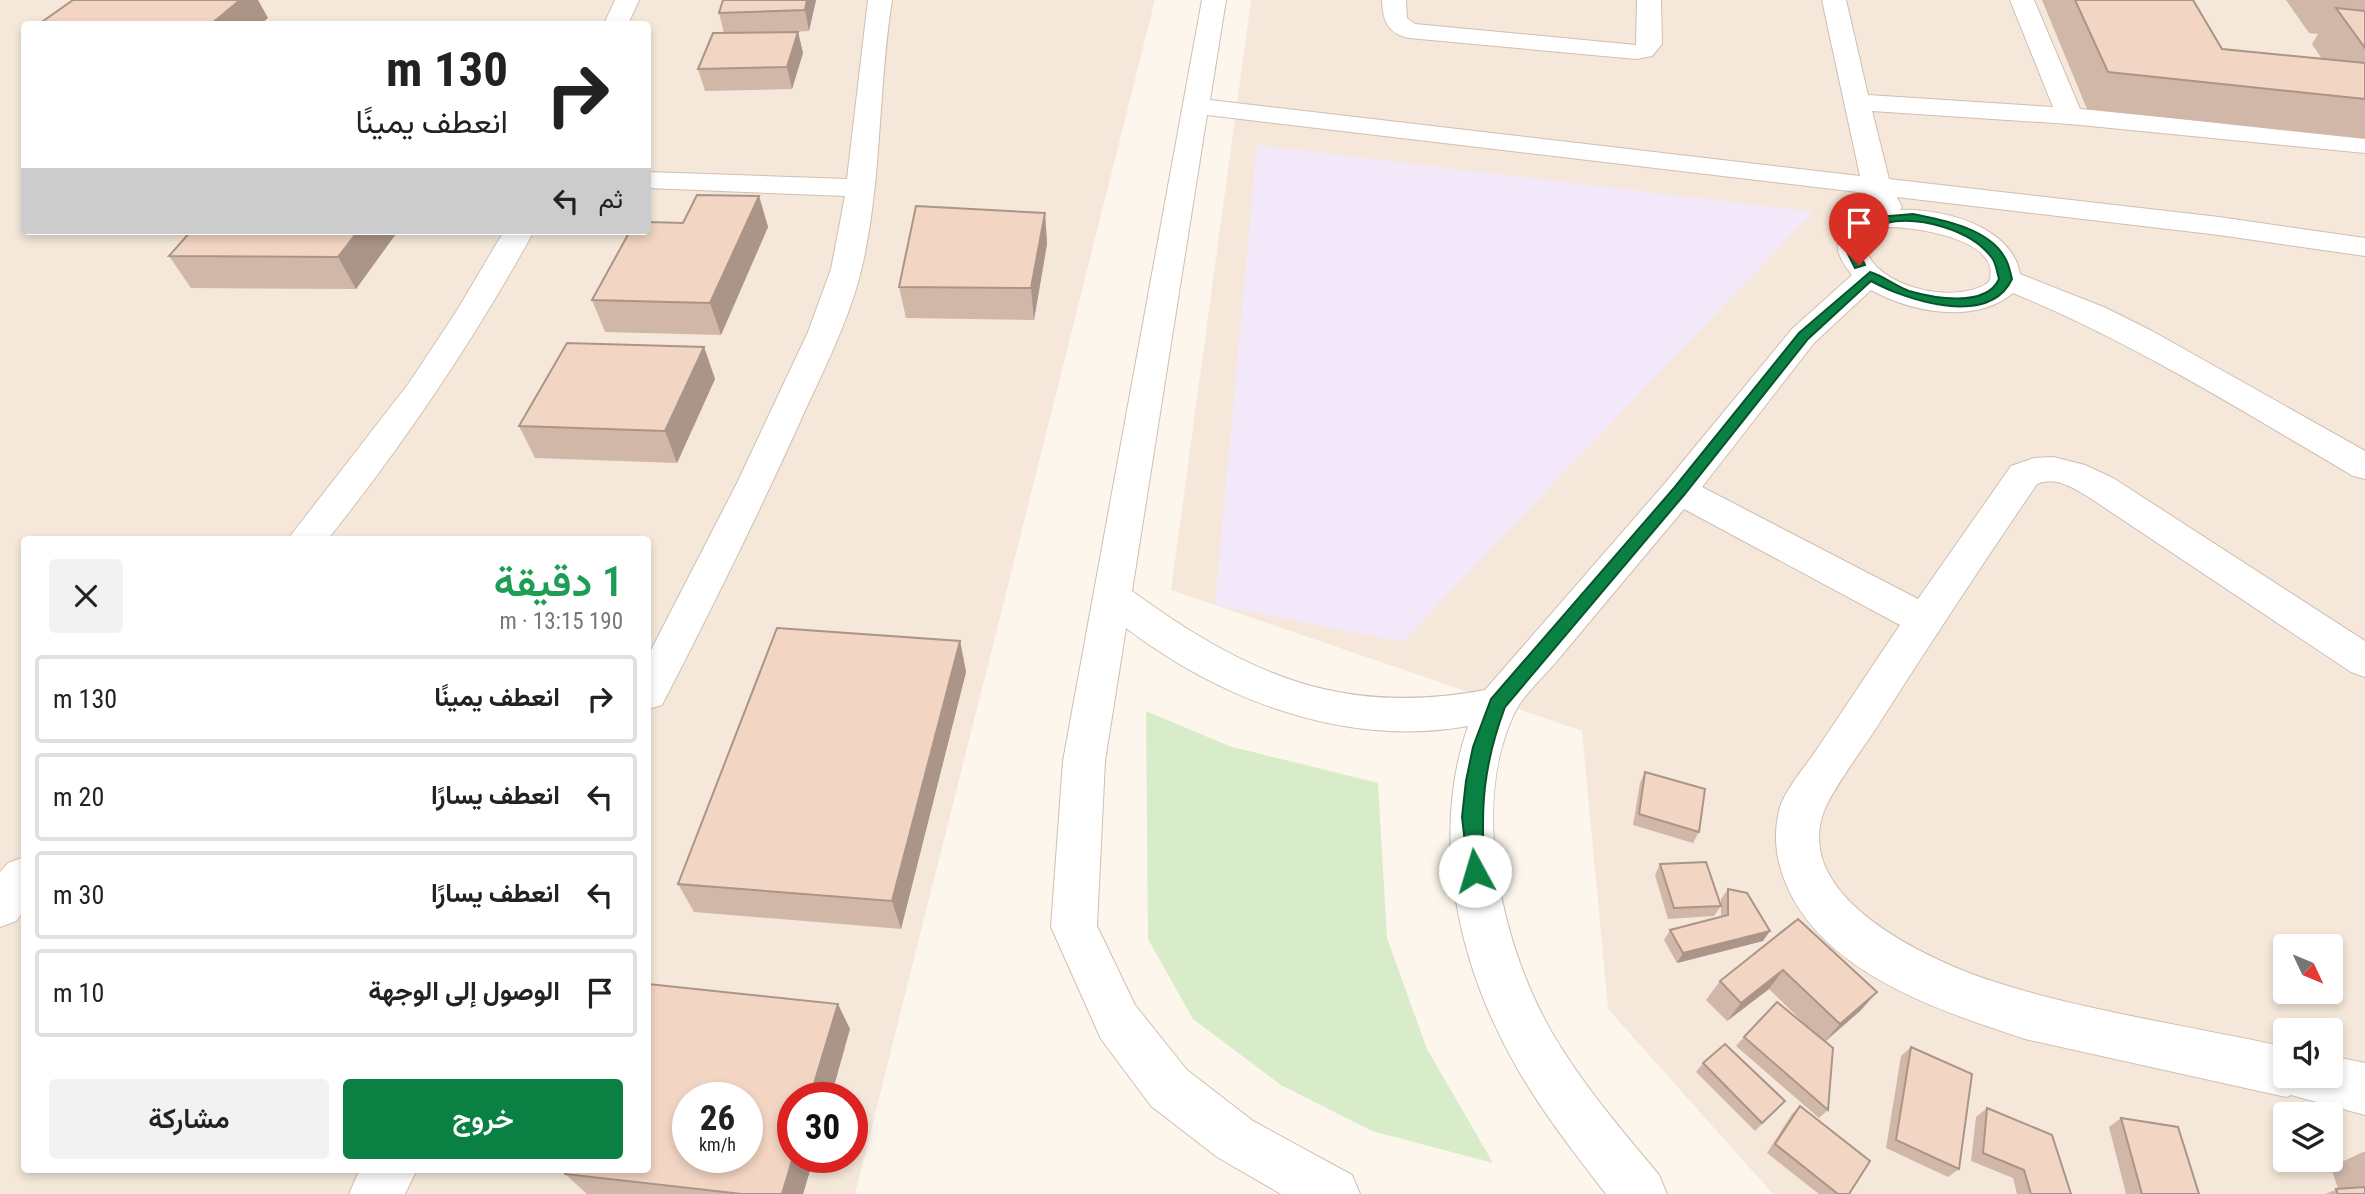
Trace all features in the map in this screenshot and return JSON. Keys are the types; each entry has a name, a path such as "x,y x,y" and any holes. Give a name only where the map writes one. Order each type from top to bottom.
{"street":[{"path":"618,21 627,0"},
{"path":"651,687 757,478 822,337 851,251 861,188 871,45 880,0"},
{"path":"1214,0 1084,761 1074,927 1118,1022 1169,1088 1235,1139 1333,1194"},
{"path":"1394,0 1395,21 1409,31 1636,52 1643,51 1650,44 1649,0"},
{"path":"1834,0 1876,185 1896,218"},
{"path":"2022,0 2070,116"},
{"path":"1857,102 2070,116 2365,145"},
{"path":"1194,106 2205,224 2365,247"},
{"path":"651,180 861,188"},
{"path":"1896,218 1947,225 1978,239 1999,257 2006,279 2001,288 1978,300 1942,302 1902,293 1870,275 1853,256 1852,240 1855,233 1871,222 1896,218"},
{"path":"309,536 368,465 437,366 517,235"},
{"path":"1640,1194 1552,1079 1533,1047 1497,966 1474,864 1471,817 1481,747 1497,704 1679,491 1803,336 1870,275"},
{"path":"2006,279 2095,315 2141,338 2365,467"},
{"path":"2273,1069 2054,1023 1987,1004 1911,970 1850,932 1827,911 1801,872 1796,853 1797,821 1802,807 1924,620 2024,475 2040,468 2052,468 2100,487 2365,661"},
{"path":"1679,491 1924,620"},
{"path":"1112,596 1189,652 1248,682 1293,697 1349,709 1382,712 1440,713 1497,704"},
{"path":"0,906 21,881"},
{"path":"2343,1084 2365,1089"},
{"path":"376,1194 388,1173"}],"shaded area":[{"path":"0,0 1155,0 868,1142 868,1082 777,1082 777,1173 860,1173 855,1194 0,1194"},
{"path":"1251,0 2365,0 2365,1194 1773,1194 1608,1009 1582,731 1171,590"},
{"path":"1257,145 1813,212 1402,642 1215,605"}],"green space":[{"path":"1146,711 1229,746 1378,783 1387,938 1427,1049 1493,1163 1372,1131 1281,1085 1193,1019 1148,939"}],"building":[{"path":"73,0 240,0 215,21 43,21"},
{"path":"723,0 807,0 805,10 719,13"},
{"path":"2075,0 2193,0 2222,49 2365,63 2365,99 2108,72"},
{"path":"2336,8 2365,11 2365,48"},
{"path":"798,32 787,67 698,69 713,33"},
{"path":"697,195 759,196 710,303 592,300 628,235 651,235 651,222 683,223"},
{"path":"916,206 1045,213 1031,288 899,287"},
{"path":"187,235 355,235 338,257 169,256"},
{"path":"567,343 704,347 665,431 519,426"},
{"path":"777,628 960,641 892,901 678,884"},
{"path":"1645,772 1705,789 1699,832 1639,814"},
{"path":"1706,862 1721,906 1674,908 1660,864"},
{"path":"1728,889 1747,893 1770,931 1683,953 1670,930 1728,915"},
{"path":"1798,919 1877,992 1840,1024 1783,970 1741,1003 1720,981"},
{"path":"651,984 838,1004 815,1082 777,1082 777,1173 788,1173 782,1194 742,1194 565,1174 651,1173"},
{"path":"1777,1002 1833,1048 1828,1110 1744,1037"},
{"path":"1725,1044 1785,1101 1762,1123 1703,1063"},
{"path":"1911,1047 1972,1074 1959,1169 1896,1140"},
{"path":"1800,1106 1870,1161 1849,1194 1838,1194 1775,1144"},
{"path":"1987,1108 2052,1135 2071,1194 2031,1194 2024,1170 1983,1153"},
{"path":"2121,1118 2178,1127 2199,1194 2142,1194"},
{"path":"2365,1187 2365,1194 2338,1194 2336,1189"}],"route":[{"path":"1475,871 1471,817 1475,781 1481,747 1497,704 1679,491 1803,336 1870,275 1902,293 1942,302 1978,300 1992,295 2001,288 2006,279 1999,257 1978,239 1947,225 1913,218 1871,222 1855,233 1851,248 1859,265"}]}
